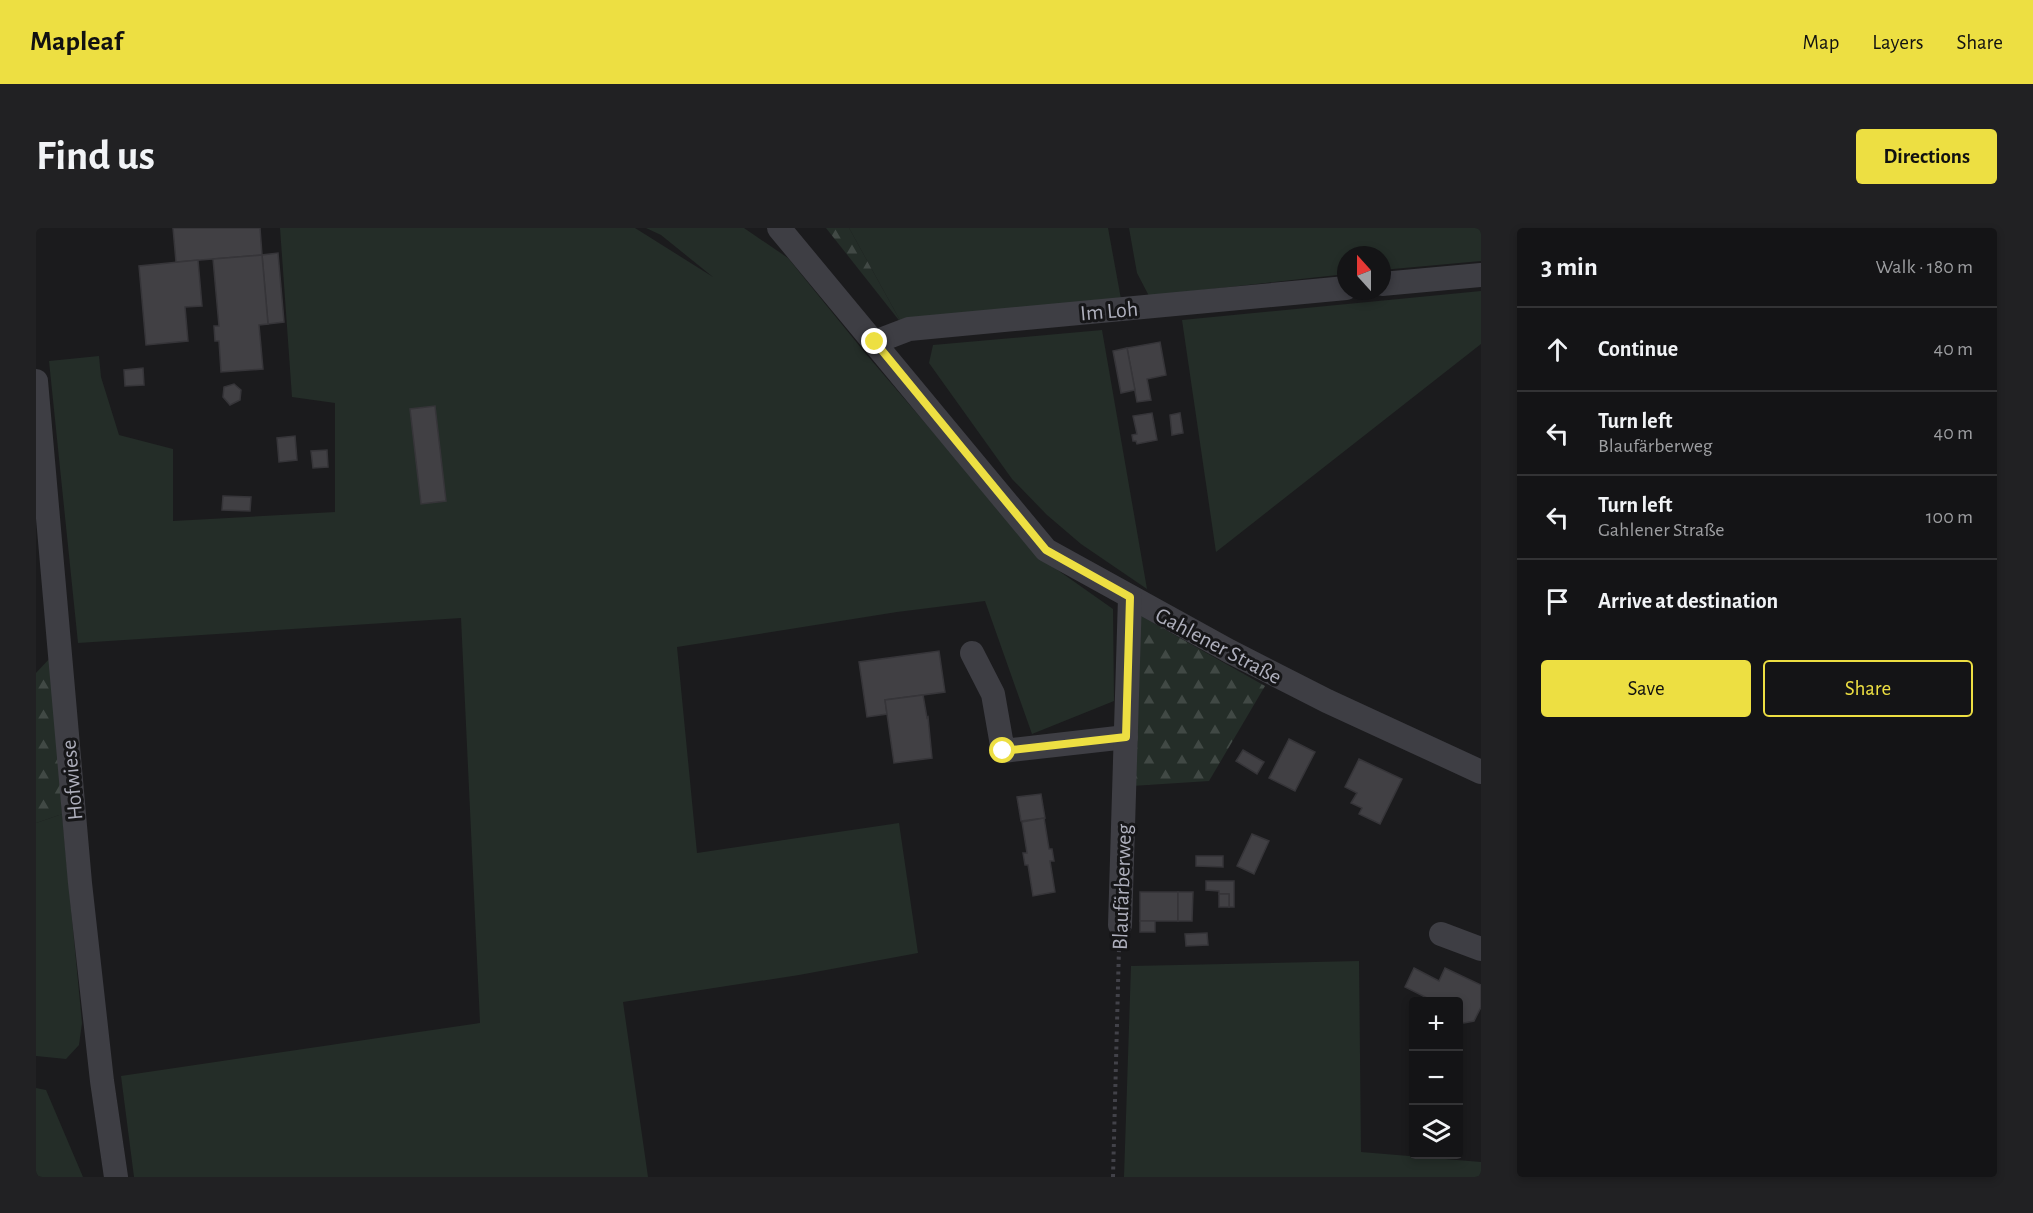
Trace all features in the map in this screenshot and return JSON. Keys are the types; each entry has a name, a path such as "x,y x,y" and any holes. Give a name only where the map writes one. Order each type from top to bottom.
{"street":[{"name":"Gahlener Straße","path":"780,228 1046,550 1327,701 1481,772"},
{"path":"1391,283 1481,275"},
{"name":"Im Loh","path":"875,342 909,329 1337,289"},
{"name":"Hofwiese","path":"36,381 80,883 102,1081 116,1177"},
{"name":"Blaufärberweg","path":"1120,926 1130,597"},
{"path":"972,653 993,694 1003,751 1126,737"},
{"path":"1441,934 1481,949"}],"path":[{"name":"Blaufärberweg","path":"1113,1177 1120,926"}],"green space":[{"path":"280,228 635,228 713,277 661,235 646,228 744,228 788,258 866,354 1042,559 1113,609 1114,701 1032,734 985,601 897,612 677,647 697,853 899,823 918,953 799,975 623,1002 648,1177 134,1177 121,1076 480,1023 461,618 78,643 49,361 99,356 101,377 119,435 173,449 173,521 335,512 335,403 292,397"},
{"path":"826,228 849,228 902,324"},
{"path":"849,228 1108,228 1121,299 902,324"},
{"path":"1129,228 1481,228 1481,261 1391,269 1391,246 1337,246 1337,275 1149,296 1137,273"},
{"path":"1481,291 1481,344 1216,552 1182,320"},
{"path":"1102,330 1147,589 1081,544 1047,515 1012,479 929,363 933,345"},
{"path":"1141,616 1265,686 1209,781 1131,786"},
{"path":"52,656 62,814 36,823 36,673"},
{"path":"62,814 82,1023 79,1045 66,1059 36,1056 36,823"},
{"path":"1359,961 1361,1152 1409,1156 1409,1159 1481,1162 1481,1177 1124,1177 1131,966"},
{"path":"36,1088 46,1090 83,1177 36,1177"}],"building":[{"path":"173,228 260,228 262,255 176,262"},
{"path":"278,253 284,322 268,324 262,255"},
{"path":"262,255 268,324 259,325 263,369 221,372 219,341 215,341 214,326 219,326 213,259"},
{"path":"198,260 202,306 185,307 188,341 146,345 139,266"},
{"path":"1160,342 1166,375 1147,379 1151,400 1137,402 1127,348"},
{"path":"1127,348 1135,390 1121,393 1113,351"},
{"path":"143,368 144,385 125,386 124,370"},
{"path":"234,384 241,390 240,400 230,405 223,397 224,387"},
{"path":"435,406 446,501 421,504 410,409"},
{"path":"1152,413 1157,440 1137,444 1133,441 1132,435 1137,434 1133,416"},
{"path":"1180,413 1183,433 1172,435 1170,415"},
{"path":"295,436 297,460 279,462 277,438"},
{"path":"327,450 328,467 313,468 311,451"},
{"path":"223,496 251,497 250,511 222,510"},
{"path":"939,651 945,692 885,700 887,714 867,717 859,662"},
{"path":"923,695 928,717 932,758 894,763 885,700"},
{"path":"1289,739 1315,752 1295,791 1269,778"},
{"path":"1243,750 1264,762 1257,774 1236,761"},
{"path":"1359,759 1402,779 1380,824 1359,814 1362,808 1351,803 1357,793 1345,787"},
{"path":"1041,794 1045,818 1021,821 1017,797"},
{"path":"1044,818 1049,849 1052,849 1054,861 1050,861 1055,892 1033,896 1028,865 1025,865 1023,853 1027,853 1022,822"},
{"path":"1252,834 1269,841 1254,874 1237,866"},
{"path":"1196,856 1223,856 1223,867 1196,866"},
{"path":"1206,881 1234,881 1234,907 1229,907 1229,894 1206,890"},
{"path":"1140,892 1178,892 1178,921 1140,921"},
{"path":"1178,892 1193,892 1192,921 1178,921"},
{"path":"1219,894 1229,894 1229,907 1219,907"},
{"path":"1140,921 1155,921 1155,932 1140,932"},
{"path":"1207,933 1208,945 1186,946 1185,934"},
{"path":"1414,968 1439,981 1445,968 1481,985 1481,1007 1474,1021 1464,1023 1463,997 1425,997 1405,987"}],"route":[{"path":"875,342 1046,550 1130,597 1126,737 1003,751"}]}
